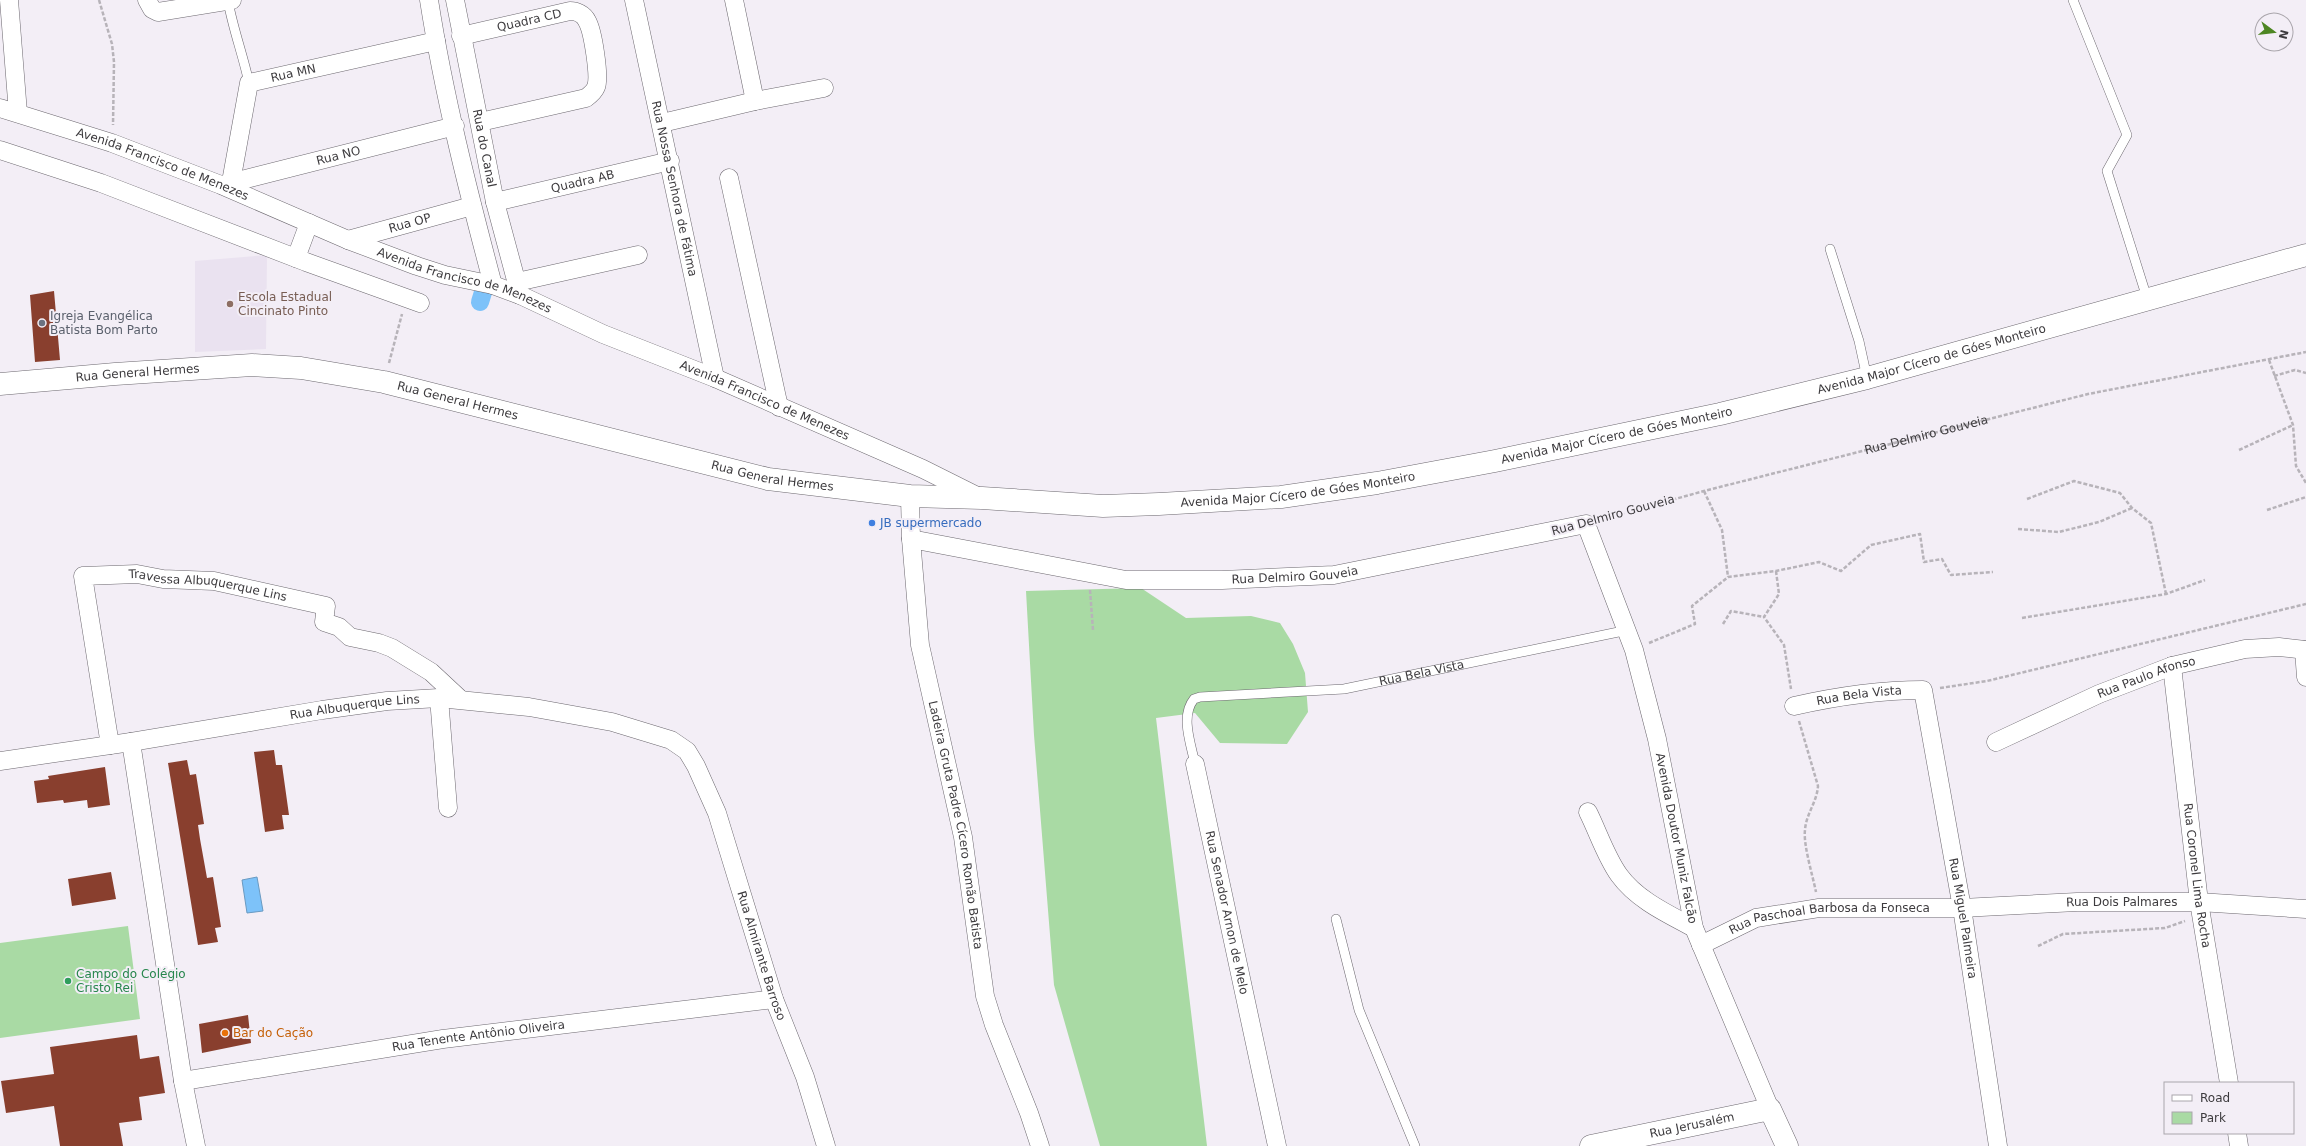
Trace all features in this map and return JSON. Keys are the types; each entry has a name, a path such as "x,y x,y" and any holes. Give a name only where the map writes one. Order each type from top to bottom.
{"street":[{"path":"9,0 18,113"},
{"path":"147,0 152,9 158,12 230,0"},
{"name":"Rua do Canal","path":"429,0 436,41 472,206 493,285"},
{"name":"Rua do Canal","path":"455,0 461,36 496,202 518,288"},
{"name":"Rua Nossa Senhora de Fátima","path":"634,0 662,123 715,378"},
{"path":"734,0 755,101"},
{"name":"Quadra CD","path":"461,36 552,7 575,11 587,19 590,27 598,72 596,88 586,98 480,122"},
{"name":"Rua MN","path":"249,83 436,41"},
{"path":"226,183 249,83"},
{"path":"662,123 755,101 824,88"},
{"name":"Avenida Francisco de Menezes","path":"0,108 112,143 226,183 348,240 445,275 493,285 518,288 603,334 715,378 923,469 982,498"},
{"name":"Rua NO","path":"226,183 455,126"},
{"path":"0,150 101,183 296,258 413,300"},
{"name":"Quadra AB","path":"496,202 670,161"},
{"path":"729,178 779,407"},
{"name":"Rua OP","path":"348,240 472,206"},
{"path":"296,258 309,223"},
{"path":"518,288 638,255"},
{"name":"Avenida Major Cícero de Góes Monteiro","path":"915,496 982,498 1103,506 1296,495 1377,483 1495,461 1720,414 1867,378 2147,298 2306,255"},
{"name":"Rua General Hermes","path":"0,384 252,365 301,368 384,382 768,479 915,496"},
{"path":"915,496 923,469"},
{"name":"Ladeira Gruta Padre Cícero Romão Batista","path":"915,496 911,539 922,656 963,837 978,957 985,996 994,1026 1029,1113 1040,1146"},
{"name":"Rua Delmiro Gouveia","path":"911,539 1126,580 1222,580 1334,575 1586,524"},
{"name":"Avenida Doutor Muniz Falcão","path":"1586,524 1628,630 1634,650 1657,739 1694,928 1787,1146"},
{"name":"Travessa Albuquerque Lins","path":"110,745 83,576 137,574 163,579 214,581 326,606 324,622 339,627 350,637 379,643 392,648 431,672 460,699"},
{"name":"Rua Paulo Afonso","path":"1996,742 2099,694 2172,666 2245,649 2278,647 2305,650"},
{"path":"2305,650 2306,677"},
{"name":"Rua Coronel Lima Rocha","path":"2172,666 2199,902 2229,1082"},
{"name":"Rua Bela Vista","path":"1794,706 1860,693 1889,690 1923,690"},
{"name":"Rua Miguel Palmeira","path":"1923,690 1962,908 1998,1146"},
{"path":"439,698 448,808"},
{"name":"Rua Albuquerque Lins","path":"0,761 131,742 322,710 387,701 439,698 529,707 612,722 650,732 671,740 687,751 696,766"},
{"path":"131,742 183,1081 196,1146"},
{"name":"Rua Senador Arnon de Melo","path":"1195,764 1278,1146"},
{"name":"Rua Almirante Barroso","path":"696,766 717,813 774,1000 805,1077 826,1146"},
{"path":"1588,812 1618,874 1626,884 1642,898 1694,928"},
{"name":"Rua Dois Palmares","path":"1962,908 2077,902 2199,902 2306,909"},
{"name":"Rua Paschoal Barbosa da Fonseca","path":"1701,945 1756,918 1819,908 1962,908"},
{"name":"Rua Tenente Antônio Oliveira","path":"183,1081 443,1039 774,1000"},
{"name":"Rua Jerusalém","path":"1591,1146 1770,1109"},
{"path":"2237,1134 2239,1146"}],"lane":[{"path":"230,0 233,25 241,48 249,83"},
{"path":"2073,0 2127,135 2107,171 2147,298"},
{"path":"1830,249 1858,341 1867,378"},
{"name":"Rua Bela Vista","path":"1213,695 1344,689 1628,630"},
{"name":"Rua Senador Arnon de Melo","path":"1195,764 1187,724 1187,710 1194,699 1213,695"},
{"path":"1336,919 1359,1010 1415,1146"}],"path":[{"path":"99,0 110,36 114,62 112,143"},
{"path":"384,382 413,300"},
{"name":"Rua Delmiro Gouveia","path":"1586,524 1704,491 2088,394 2306,352"},
{"path":"2269,360 2292,425 2296,466 2306,483"},
{"path":"2274,376 2295,370 2306,373"},
{"path":"2239,450 2292,425"},
{"path":"2027,499 2074,481 2120,493 2132,508 2151,523 2166,594"},
{"path":"1704,491 1722,530 1728,577"},
{"path":"2267,510 2306,497"},
{"path":"2018,529 2059,532 2099,522 2132,508"},
{"path":"1634,650 1695,624 1692,606 1728,577 1776,571 1819,562 1841,571 1871,545 1920,534 1924,562 1942,559 1951,575 1993,572"},
{"path":"1764,617 1779,594 1776,571"},
{"path":"1090,574 1093,630"},
{"path":"2022,618 2166,594 2205,580"},
{"path":"1923,690 1988,681 2306,604"},
{"path":"1723,624 1732,611 1764,617 1784,645 1794,706 1818,786 1817,796 1810,808 1804,831 1819,908"},
{"path":"2038,946 2062,934 2165,928 2185,921 2199,902"}],"shaded area":[{"path":"267,255 266,349 195,352 195,261"}],"green space":[{"path":"1141,588 1186,618 1251,616 1280,623 1293,644 1305,673 1308,712 1287,744 1220,743 1195,713 1156,718 1207,1146 1100,1146 1054,985 1034,735 1026,591"},
{"name":"Campo do Colégio Cristo Rei","path":"128,926 140,1019 0,1038 0,943"}],"water":[{"path":"257,877 263,911 247,913 242,880"}],"building":[{"path":"54,291 60,360 35,362 30,295"},
{"path":"274,750 276,765 282,765 289,815 282,815 284,829 265,832 254,752"},
{"path":"187,760 190,775 196,774 204,824 198,825 200,839 207,878 213,877 221,927 215,928 218,942 198,945 168,763"},
{"path":"105,767 110,805 88,808 87,800 64,803 63,800 37,803 34,781 49,779 48,776"},
{"path":"111,872 116,899 72,906 68,879"},
{"name":"Bar do Cação","path":"248,1015 251,1043 202,1053 199,1024"},
{"path":"137,1035 140,1059 159,1056 165,1093 139,1097 142,1120 119,1123 123,1146 60,1146 54,1106 6,1113 1,1081 54,1074 50,1047"}],"waterway":[{"path":"480,302 484,289"}],"place":[{"name":"Escola Estadual Cincinato Pinto","path":"230,304"},
{"name":"Igreja Evangélica Batista Bom Parto","path":"42,323"},
{"name":"JB supermercado","path":"872,523"},
{"name":"Campo do Colégio Cristo Rei","path":"68,981"},
{"name":"Bar do Cação","path":"225,1033"}]}
